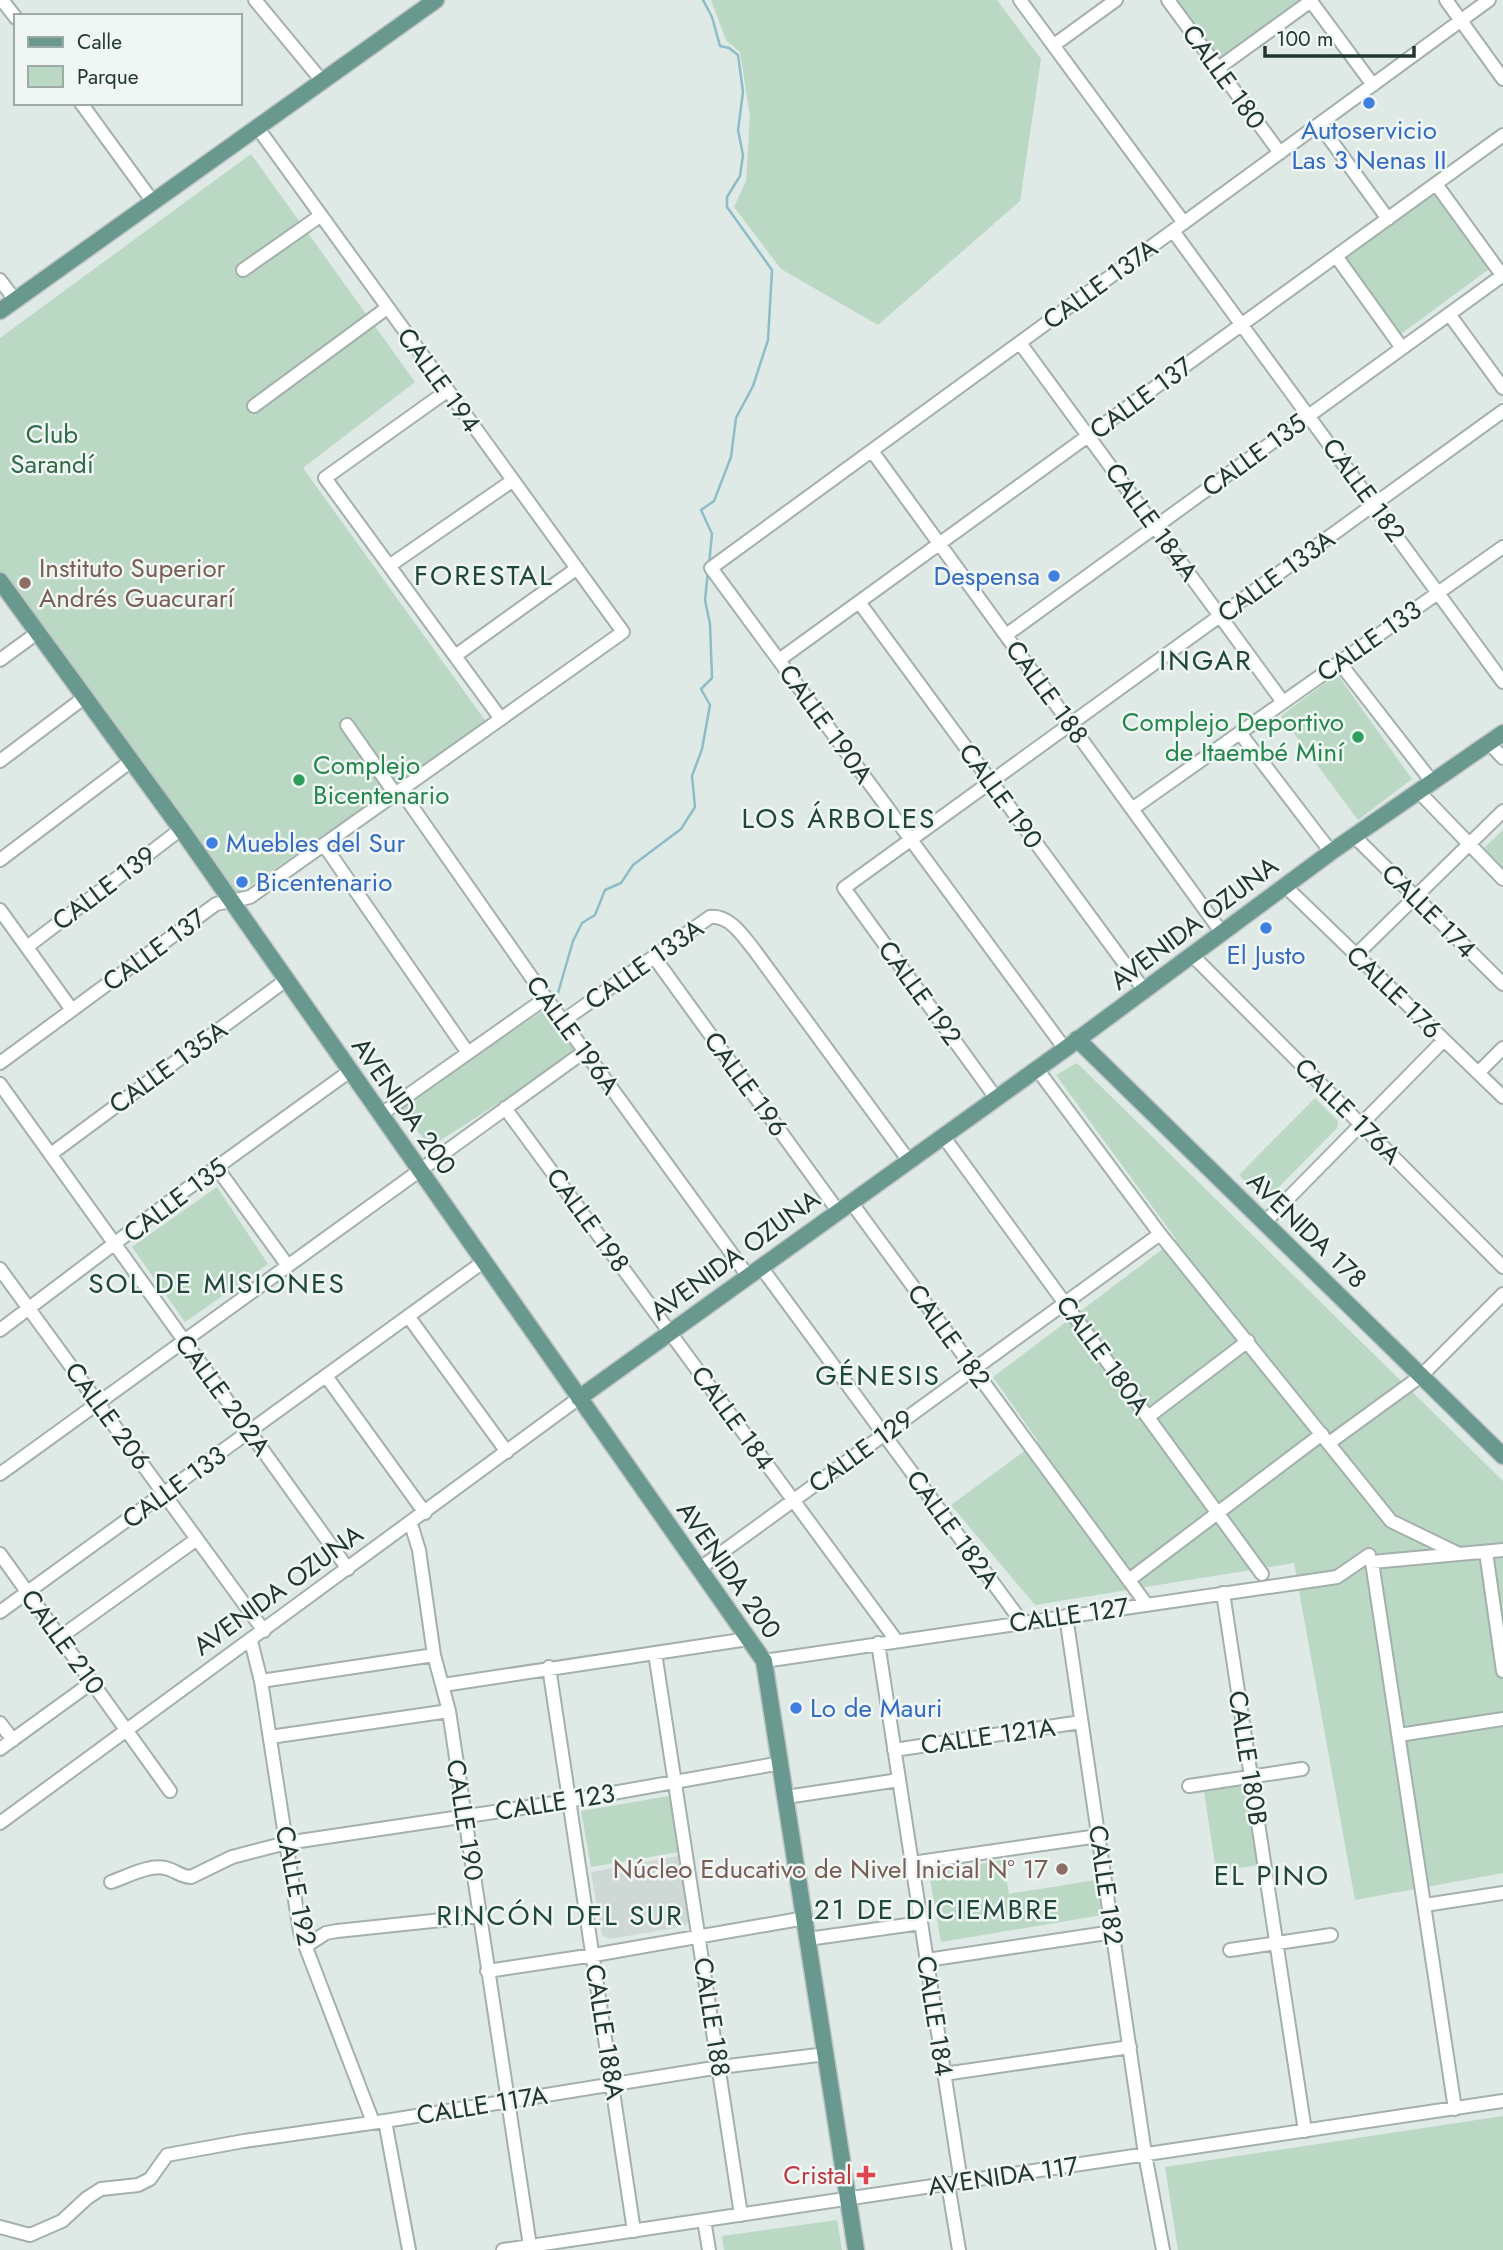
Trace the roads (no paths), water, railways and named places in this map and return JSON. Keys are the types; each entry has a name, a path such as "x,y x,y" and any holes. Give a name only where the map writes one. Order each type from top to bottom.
{"main road":[{"path":"0,311 436,0"},
{"name":"AVENIDA 200","path":"0,581 181,829 764,1661"},
{"name":"AVENIDA OZUNA","path":"579,1398 1037,1069 1331,852 1503,733"},
{"name":"AVENIDA 178","path":"1071,1044 1264,1223 1503,1456"},
{"path":"764,1661 856,2250"}],"street":[{"path":"2,0 14,15"},
{"path":"255,0 321,81"},
{"name":"CALLE 182","path":"1020,0 1179,227 1242,324 1503,682"},
{"path":"1054,45 1116,0"},
{"name":"CALLE 180","path":"1168,0 1280,153"},
{"path":"1217,69 1310,0 1373,85"},
{"path":"1446,0 1503,79"},
{"name":"CALLE 137A","path":"711,568 1489,0"},
{"path":"82,105 153,202"},
{"path":"1319,124 1388,219"},
{"name":"CALLE 194","path":"257,127 623,632"},
{"name":"CALLE 137","path":"779,660 1503,135"},
{"path":"1436,184 1503,275"},
{"path":"243,270 320,216"},
{"path":"1336,257 1402,348"},
{"name":"CALLE 135","path":"1006,635 1503,275"},
{"path":"0,280 15,300"},
{"path":"254,407 387,308"},
{"path":"1449,314 1503,388"},
{"name":"CALLE 184A","path":"1020,343 1283,702"},
{"path":"447,391 325,478 501,719"},
{"name":"CALLE 133A","path":"844,888 1503,411"},
{"name":"CALLE 188","path":"872,451 1222,933"},
{"path":"389,566 512,481"},
{"name":"CALLE 133","path":"1132,809 1503,547"},
{"name":"CALLE 190A","path":"711,568 911,841 1071,1044"},
{"path":"455,656 576,569"},
{"name":"CALLE 190","path":"859,602 1144,990"},
{"name":"CALLE 137","path":"2,1056 72,1010 216,904 250,897 623,632"},
{"path":"0,660 37,633"},
{"path":"1339,662 1426,788 1469,844 1503,879"},
{"path":"0,761 85,697"},
{"name":"CALLE 196A","path":"347,726 399,793 585,1051 755,1271"},
{"path":"1240,733 1331,852"},
{"path":"1489,743 1503,758"},
{"path":"0,860 131,761"},
{"path":"1356,955 1503,811"},
{"name":"CALLE 139","path":"27,947 181,829"},
{"name":"CALLE 174","path":"1355,837 1503,984"},
{"path":"324,845 468,1053"},
{"name":"CALLE 176","path":"1285,886 1503,1097"},
{"name":"CALLE 192","path":"844,888 996,1098"},
{"path":"0,910 72,1010"},
{"name":"CALLE 133A","path":"563,1021 710,917 718,916 726,920 755,951 909,1161"},
{"name":"CALLE 176A","path":"1192,955 1503,1266"},
{"name":"CALLE 196","path":"654,957 845,1207"},
{"name":"CALLE 135A","path":"51,1154 286,981"},
{"path":"380,1115 546,998"},
{"path":"1264,1223 1444,1040"},
{"path":"1478,1073 1503,1048"},
{"path":"0,1474 585,1051"},
{"path":"1037,1069 1160,1234 1391,1521 1459,1554"},
{"name":"CALLE 135","path":"0,1330 350,1071"},
{"name":"CALLE 202A","path":"0,1084 348,1569"},
{"name":"CALLE 198","path":"505,1108 670,1332"},
{"name":"CALLE 180A","path":"943,1136 1262,1574"},
{"path":"217,1168 288,1266"},
{"name":"CALLE 182","path":"845,1207 973,1369 1147,1605"},
{"name":"CALLE 129","path":"699,1569 1160,1234"},
{"name":"CALLE 133","path":"0,1612 483,1262"},
{"name":"CALLE 206","path":"0,1269 264,1631"},
{"name":"CALLE 182A","path":"755,1271 884,1434 1021,1621"},
{"path":"1129,1580 1217,1513 1325,1438 1422,1376 1503,1294"},
{"path":"408,1317 507,1452"},
{"name":"CALLE 184","path":"670,1332 896,1640"},
{"path":"1148,1417 1248,1341"},
{"path":"326,1376 425,1513"},
{"name":"AVENIDA OZUNA","path":"0,1823 411,1524 579,1398"},
{"name":"CALLE 190","path":"411,1524 419,1550 434,1655 449,1711 530,2246"},
{"path":"60,1638 197,1539"},
{"path":"1455,2109 1372,1562 1503,1550"},
{"path":"1486,1552 1503,1671"},
{"name":"CALLE 210","path":"0,1554 170,1791"},
{"name":"CALLE 127","path":"764,1661 1021,1621 1337,1577 1369,1555"},
{"name":"CALLE 180B","path":"1223,1593 1305,2131"},
{"name":"CALLE 182","path":"1066,1616 1145,2154"},
{"path":"443,1685 748,1639"},
{"name":"CALLE 192","path":"251,1641 261,1681 300,1932 379,2122 408,2250"},
{"name":"CALLE 184","path":"878,1643 944,2074 959,2250"},
{"name":"CALLE 188","path":"655,1653 741,2215"},
{"path":"261,1681 434,1655"},
{"name":"CALLE 188A","path":"550,1667 634,2231"},
{"path":"0,1749 91,1683"},
{"path":"270,1737 449,1711"},
{"path":"1399,1735 1503,1719"},
{"name":"CALLE 121A","path":"894,1750 1081,1722"},
{"path":"0,1723 13,1740"},
{"name":"CALLE 123","path":"111,1882 156,1867 191,1877 232,1857 286,1843 568,1801 781,1763"},
{"path":"1189,1786 1301,1769"},
{"path":"786,1797 899,1780"},
{"path":"912,1863 1098,1836"},
{"path":"1425,1905 1503,1893"},
{"path":"306,1946 326,1933 337,1931 480,1916"},
{"path":"487,1971 805,1918"},
{"path":"808,1939 921,1923"},
{"path":"927,1960 1113,1933"},
{"path":"1230,1950 1331,1935"},
{"path":"944,2074 1130,2047"},
{"name":"CALLE 117A","path":"0,2227 30,2235 62,2221 101,2189 138,2185 150,2179 167,2155 720,2067 826,2054"},
{"name":"AVENIDA 117","path":"503,2250 530,2246 550,2247 704,2220 1503,2101"},
{"path":"1145,2154 1163,2250"},
{"path":"704,2220 709,2250"}],"waterway":[{"path":"703,0 712,17 720,46 729,48 738,55 743,92 738,130 743,155 740,176 727,197 727,207 772,270 768,340 753,386 736,418 731,457 714,501 701,510 712,534 709,564"},
{"path":"558,993 573,941 582,923 595,915 605,890 621,883 633,865 681,829 695,807 692,776 702,749 710,705 701,689 712,678 710,624 705,600 708,571"}],"place":[{"name":"Autoservicio Las 3 Nenas II","path":"1369,103"},
{"name":"Despensa","path":"1054,576"},
{"name":"Instituto Superior Andrés Guacurarí","path":"25,583"},
{"name":"Complejo Deportivo de Itaembé Miní","path":"1358,737"},
{"name":"Complejo Bicentenario","path":"299,780"},
{"name":"Muebles del Sur","path":"212,843"},
{"name":"Bicentenario","path":"242,882"},
{"name":"El Justo","path":"1266,928"},
{"name":"Lo de Mauri","path":"796,1708"},
{"name":"Núcleo Educativo de Nivel Inicial Nº 17","path":"1062,1869"},
{"name":"Cristal","path":"866,2175"}],"district":[{"name":"FORESTAL","path":"484,575"},
{"name":"INGAR","path":"1206,660"},
{"name":"LOS ÁRBOLES","path":"839,818"},
{"name":"SOL DE MISIONES","path":"217,1283"},
{"name":"GÉNESIS","path":"878,1375"},
{"name":"EL PINO","path":"1272,1875"},
{"name":"21 DE DICIEMBRE","path":"937,1909"},
{"name":"RINCÓN DEL SUR","path":"560,1915"}],"park label":[{"name":"Club Sarandí","path":"52,449"}]}
